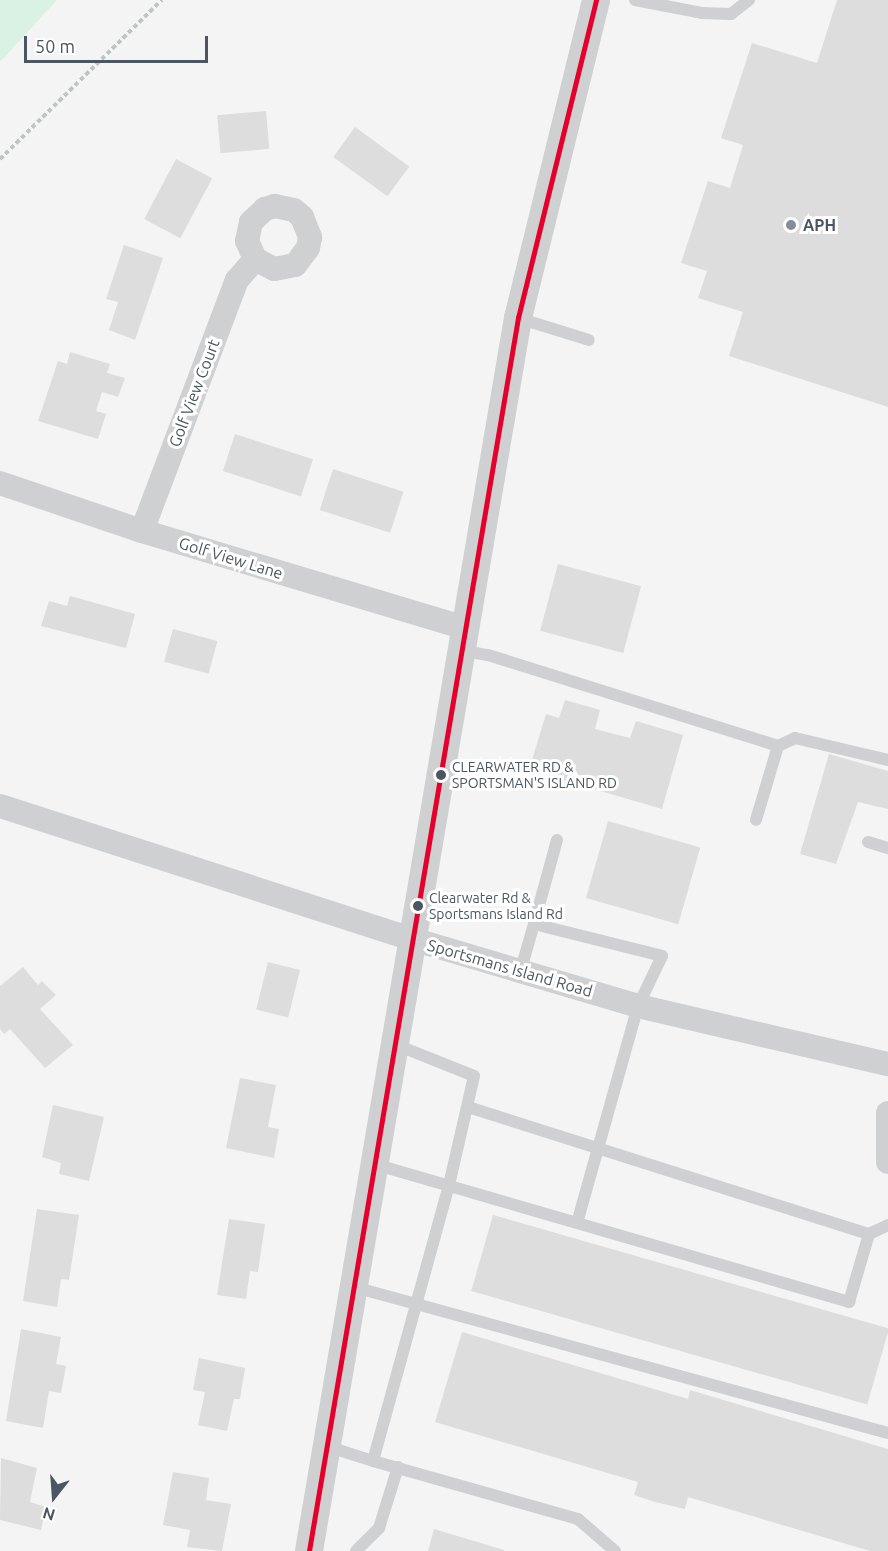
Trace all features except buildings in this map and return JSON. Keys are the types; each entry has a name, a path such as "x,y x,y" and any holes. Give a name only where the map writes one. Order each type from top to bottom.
{"street":[{"path":"309,1551 461,639 518,318 596,0"},
{"name":"Golf View Court","path":"142,531 237,280 255,259"},
{"name":"Golf View Lane","path":"0,483 461,639"},
{"name":"Sportsmans Island Road","path":"0,806 412,939 521,969 638,1006 888,1064"},
{"path":"888,1113 888,1162"}],"lane":[{"path":"635,0 702,13 731,14 749,0"},
{"path":"518,318 589,340"},
{"path":"461,639 488,655 778,746 795,738 888,760"},
{"path":"756,820 778,746"},
{"path":"521,969 557,840"},
{"path":"868,842 888,848"},
{"path":"534,924 662,956 638,1006 577,1223"},
{"path":"373,1461 414,1305 449,1185 474,1076 394,1044"},
{"path":"468,1107 869,1234 888,1225"},
{"path":"374,1164 849,1302 869,1234"},
{"path":"353,1287 888,1433"},
{"path":"326,1446 578,1519 615,1551"},
{"path":"356,1551 379,1528 398,1467"}],"path":[{"path":"0,159 162,0"}],"green space":[{"path":"0,0 57,0 0,62"}],"transit line":[{"path":"309,1551 518,318 596,0"}],"place":[{"name":"APH","path":"791,225"},
{"name":"CLEARWATER RD & SPORTSMAN'S ISLAND RD","path":"441,775"},
{"name":"Clearwater Rd & Sportsmans Island Rd","path":"418,906"}]}
